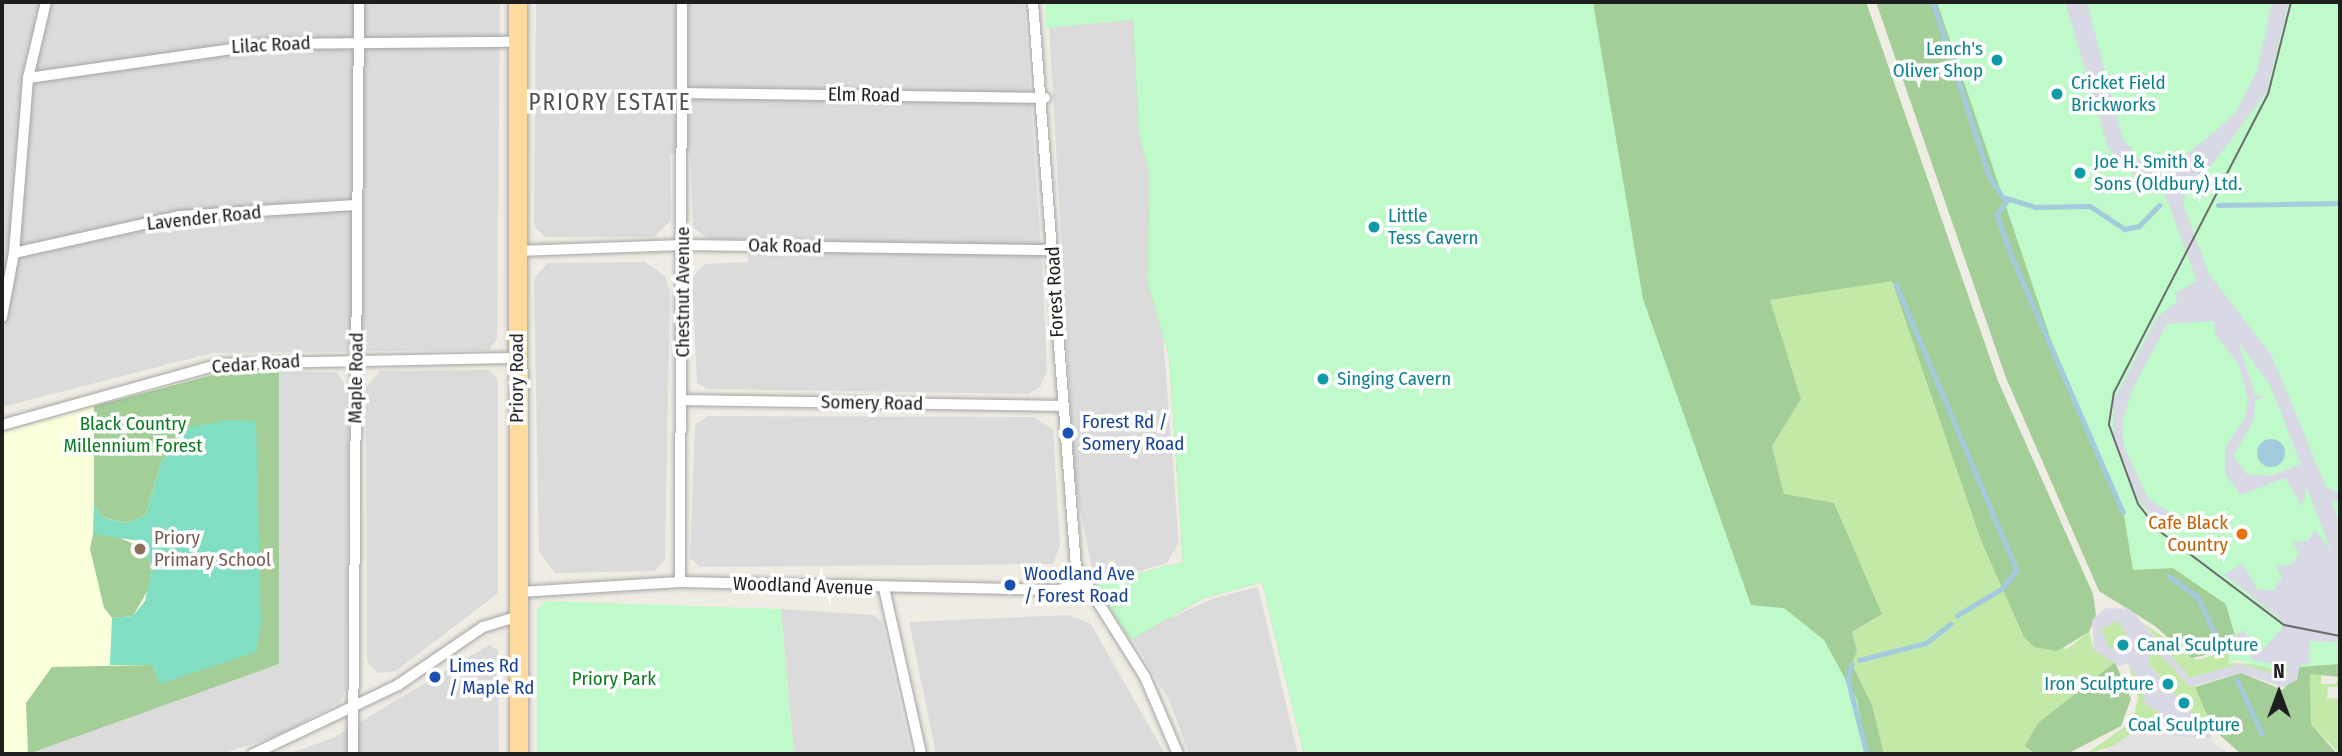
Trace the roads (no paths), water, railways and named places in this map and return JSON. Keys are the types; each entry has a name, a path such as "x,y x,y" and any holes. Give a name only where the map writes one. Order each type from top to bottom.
{"main road":[{"name":"Priory Road","path":"518,2 519,754"}],"street":[{"path":"2,317 14,253 28,78 46,2"},
{"name":"Maple Road","path":"353,754 355,205 359,2"},
{"name":"Chestnut Avenue","path":"680,582 682,2"},
{"name":"Forest Road","path":"1032,2 1045,97 1070,531 1084,581 1144,677 1178,754"},
{"name":"Lilac Road","path":"28,78 194,50 358,42 517,42"},
{"name":"Elm Road","path":"683,93 1045,97"},
{"name":"Lavender Road","path":"14,253 180,216 355,205"},
{"name":"Oak Road","path":"517,251 683,245 1052,250"},
{"name":"Cedar Road","path":"2,425 220,364 356,359 517,358"},
{"name":"Somery Road","path":"682,400 1061,406"},
{"name":"Woodland Avenue","path":"520,592 680,582 1059,590 1084,581"},
{"path":"884,588 921,754"},
{"path":"253,754 354,708 483,627 520,616"}],"water":[{"path":"2271,439 2281,443 2285,453 2281,463 2271,467 2261,463 2257,453 2261,443"}],"waterway":[{"path":"1933,2 1990,178 2003,197 2035,207 2090,206 2125,229 2139,226 2159,205"},
{"path":"2008,200 1997,215 2013,259 2123,512"},
{"path":"2218,205 2340,203"},
{"path":"1896,284 2017,570 2002,589 1957,616"},
{"path":"2169,576 2198,597 2221,647"},
{"path":"1859,660 1926,643 1950,624"},
{"path":"1852,664 1848,679 1867,754"},
{"path":"2237,680 2262,733"}],"tram line":[{"path":"2291,2 2268,94 2114,392 2109,425 2138,504 2158,530 2284,625 2340,636"}],"place":[{"name":"Lench's Oliver Shop","path":"1997,60"},
{"name":"Cricket Field Brickworks","path":"2057,94"},
{"name":"Joe H. Smith & Sons (Oldbury) Ltd.","path":"2080,173"},
{"name":"Little Tess Cavern","path":"1374,227"},
{"name":"Singing Cavern","path":"1323,379"},
{"name":"Forest Rd / Somery Road","path":"1068,433"},
{"name":"Cafe Black Country","path":"2242,534"},
{"name":"Priory Primary School","path":"140,549"},
{"name":"Woodland Ave / Forest Road","path":"1010,585"},
{"name":"Canal Sculpture","path":"2123,645"},
{"name":"Limes Rd / Maple Rd","path":"435,677"},
{"name":"Iron Sculpture","path":"2168,684"},
{"name":"Coal Sculpture","path":"2184,703"}],"district":[{"name":"PRIORY ESTATE","path":"610,102"}],"park label":[{"name":"Black Country Millennium Forest","path":"133,435"},
{"name":"Priory Park","path":"614,679"}]}
